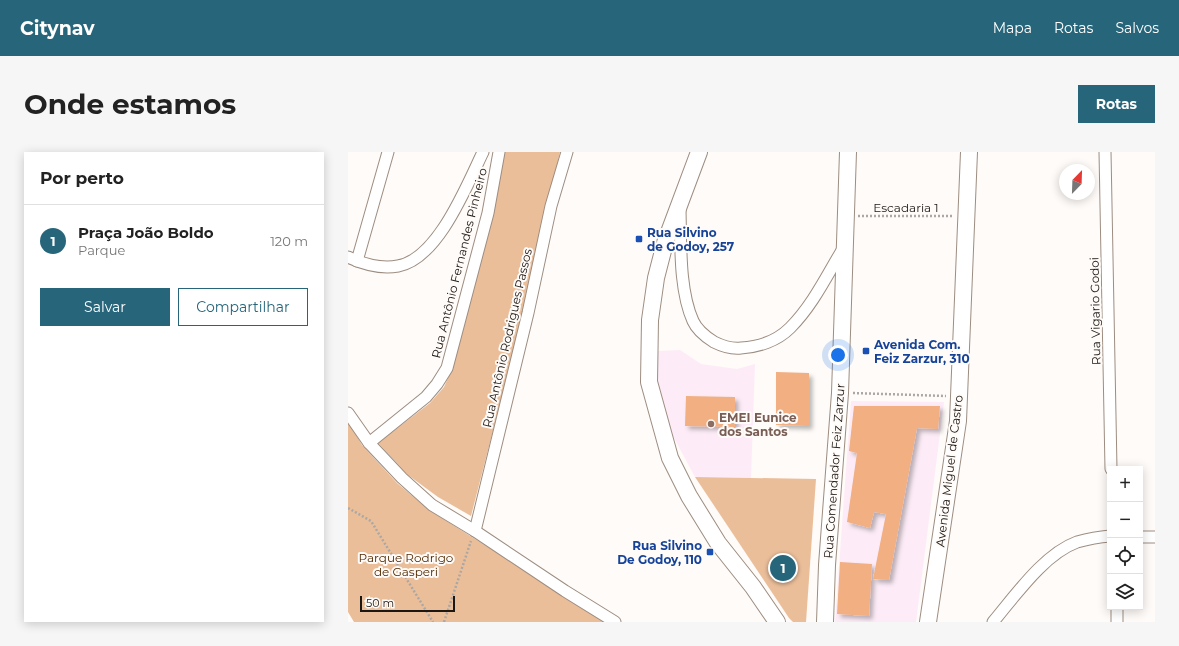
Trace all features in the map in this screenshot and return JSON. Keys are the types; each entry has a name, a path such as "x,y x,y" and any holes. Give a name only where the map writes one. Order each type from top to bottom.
{"main road":[{"path":"699,152 665,243 656,278 650,320 649,382 670,458 689,496 718,543 753,587 777,622"},
{"name":"Rua Comendador Feiz Zarzur","path":"825,622 827,565 840,393 848,152"},
{"name":"Avenida Miguel de Castro","path":"928,622 958,421 971,153"}],"street":[{"path":"388,152 352,259 380,267 399,266 414,260 429,247 445,226 483,152"},
{"name":"Rua Antônio Fernandes Pinheiro","path":"369,444 426,397 437,384 447,368 488,213 500,152"},
{"name":"Rua Antônio Rodrigues Passos","path":"475,531 528,313 551,206 567,152"},
{"name":"Rua Vigario Godoi","path":"1104,152 1111,466"},
{"path":"680,201 681,251 685,295 693,322 705,337 720,345 737,348 754,347 777,338 789,329 807,308 845,244"},
{"path":"348,413 369,444 402,478 432,505 475,531 558,587 615,622"},
{"path":"993,622 1036,572 1059,552 1076,543 1094,537 1107,536"},
{"path":"1143,537 1155,537"},
{"path":"1117,610 1117,622"}],"path":[{"name":"Escadaria 1","path":"846,216 967,216"},
{"path":"840,393 959,396"},
{"path":"348,508 371,521 433,622"},
{"path":"444,622 475,531"}],"shaded area":[{"name":"EMEI Eunice dos Santos","path":"680,350 701,364 737,369 755,364 751,478 695,477 673,436 658,387 658,351"},
{"path":"851,401 944,402 916,622 835,622"}],"green space":[{"path":"505,152 560,152 524,310 471,516 438,497 408,475 378,443 430,403 444,387 453,367"},
{"name":"Parque Rodrigo de Gasperi","path":"348,421 362,445 397,483 429,510 607,622 354,622 348,612"},
{"path":"695,477 816,479 806,622 793,622 789,618"}],"building":[{"path":"776,372 809,373 809,426 776,425"},
{"path":"686,396 735,397 735,427 685,426"},
{"path":"854,406 940,406 938,429 917,428 889,580 873,579 886,514 874,512 870,528 847,522 857,453 849,451"},
{"path":"840,562 872,564 869,616 837,614"}],"place":[{"name":"Rua Silvino de Godoy, 257","path":"639,239"},
{"name":"Avenida Com. Feiz Zarzur, 310","path":"866,351"},
{"name":"EMEI Eunice dos Santos","path":"711,424"},
{"name":"Rua Silvino De Godoy, 110","path":"710,552"},
{"name":"Praça João Boldo","path":"783,568"}]}
